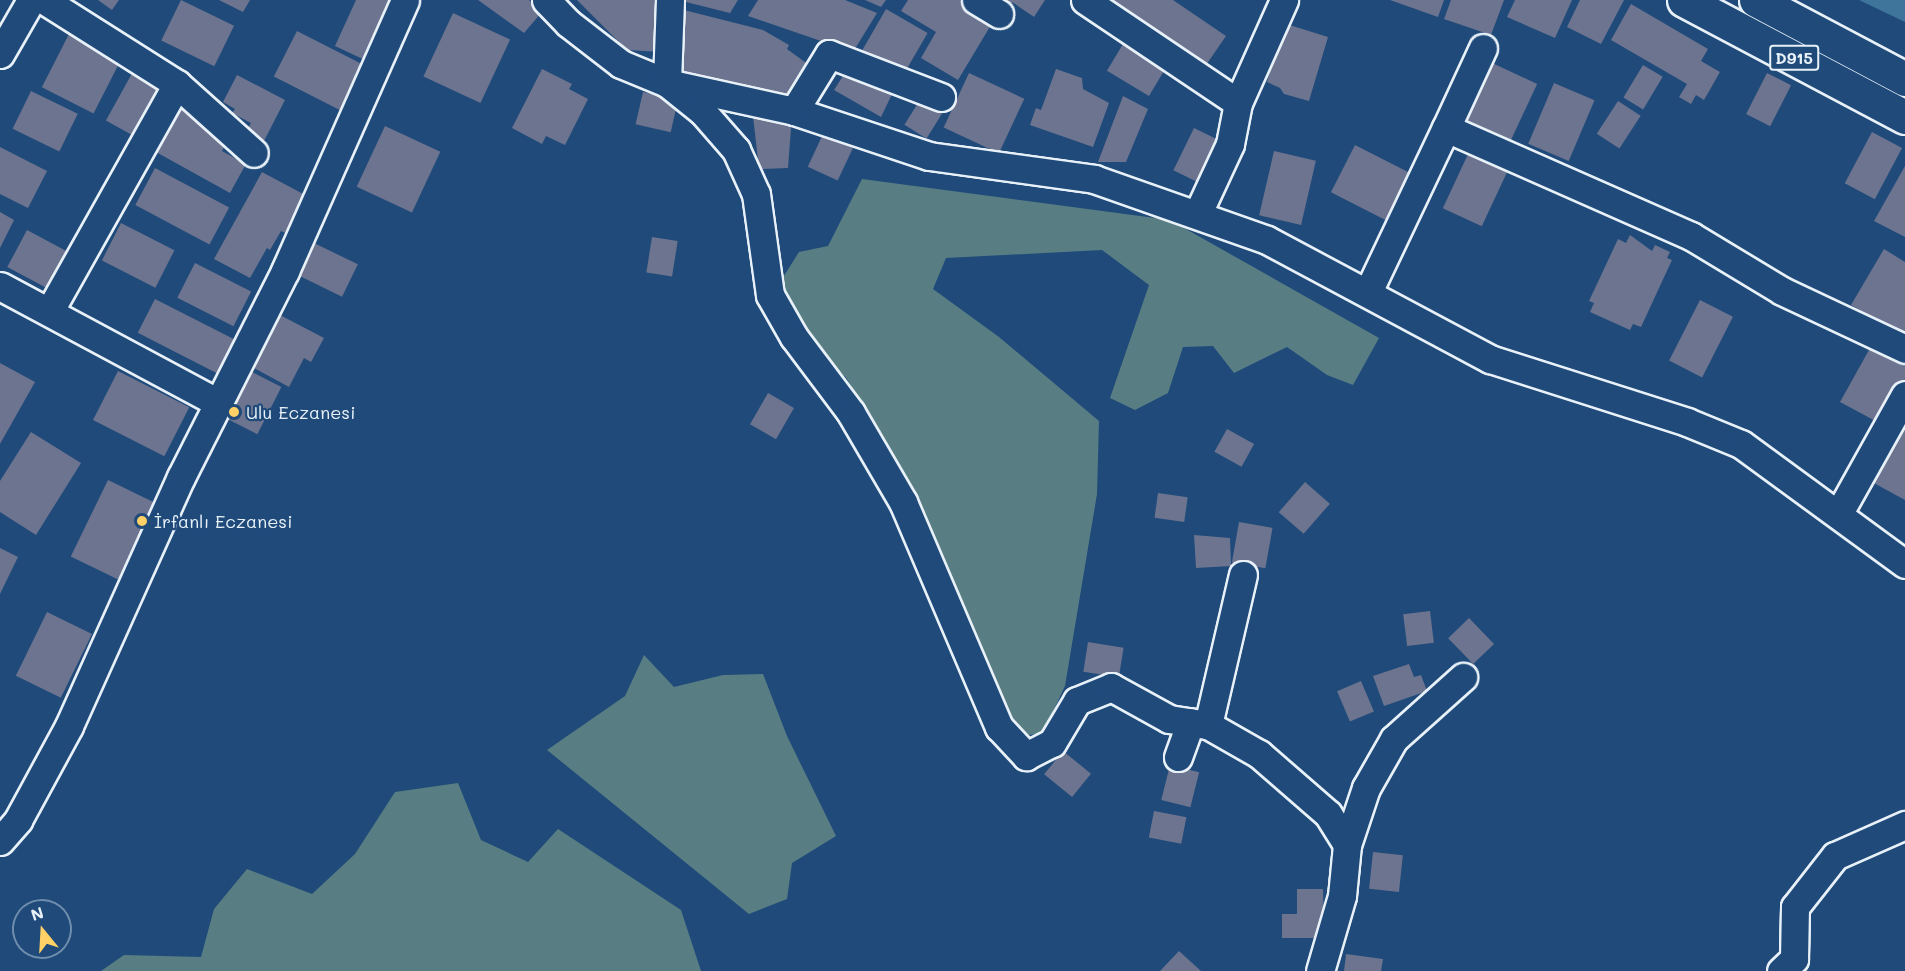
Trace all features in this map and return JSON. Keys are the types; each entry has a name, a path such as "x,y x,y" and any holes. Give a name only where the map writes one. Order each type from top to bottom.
{"highway":[{"name":"D915","path":"1684,0 1905,117"},
{"name":"D915","path":"1756,0 1905,79"}],"street":[{"path":"0,54 31,0"},
{"path":"44,0 177,84 254,153"},
{"path":"0,841 18,820 69,726 218,404 285,271 405,0"},
{"path":"546,0 568,23 621,64 667,83 794,111 929,156 1094,179 1198,213 1268,240 1490,359 1687,422 1742,444 1839,513 1905,564"},
{"path":"667,83 670,0"},
{"path":"976,0 999,14"},
{"path":"1084,0 1238,103"},
{"path":"1198,213 1230,144 1238,103 1284,0"},
{"path":"1368,292 1483,48"},
{"path":"794,111 829,54 941,97"},
{"path":"667,83 702,111 736,150 756,194 771,295 794,337 851,413 903,502 999,727 1026,756 1052,743 1077,701 1111,687 1169,719 1199,724 1259,754 1328,814 1347,845"},
{"path":"49,312 177,84"},
{"path":"1446,128 1691,237 1782,291 1905,349"},
{"path":"0,286 218,404"},
{"path":"1839,513 1905,395"},
{"path":"1178,757 1199,724 1243,575"},
{"path":"1320,971 1342,896 1347,845 1366,788 1394,739 1463,677"},
{"path":"1781,971 1794,959 1795,908 1835,856 1905,825"}],"green space":[{"path":"862,179 1170,220 1379,338 1353,385 1327,375 1287,347 1234,373 1213,346 1183,347 1168,393 1135,410 1110,398 1149,285 1102,250 946,258 933,289 999,337 1099,421 1097,494 1065,686 1043,733 1022,736 1005,709 925,512 847,379 797,327 782,279 799,252 828,246"},
{"path":"644,655 674,687 723,675 763,674 787,736 836,836 792,863 787,899 749,914 547,750 625,696"},
{"path":"458,783 481,840 528,862 558,829 681,910 701,971 101,971 124,955 201,957 214,909 247,869 312,894 355,854 395,792"}],"water":[{"path":"1859,0 1905,0 1905,22"}],"building":[{"path":"98,0 119,0 112,10"},
{"path":"181,0 234,26 214,66 161,40"},
{"path":"219,0 250,0 243,12"},
{"path":"356,0 396,0 367,61 335,46"},
{"path":"478,0 529,0 542,12 524,33"},
{"path":"577,0 664,0 662,52 627,50"},
{"path":"678,0 738,0 730,13"},
{"path":"758,0 845,0 877,13 853,52 748,16"},
{"path":"865,0 886,0 881,7"},
{"path":"908,0 960,0 994,20 958,80 921,58 936,32 901,11"},
{"path":"991,0 1045,0 1034,17 1012,2 1007,9"},
{"path":"1104,0 1173,0 1226,36 1204,68"},
{"path":"1390,0 1444,0 1438,17"},
{"path":"1451,0 1504,0 1491,35 1444,19"},
{"path":"1515,0 1572,0 1555,38 1507,17"},
{"path":"1580,0 1624,0 1601,44 1567,27"},
{"path":"1631,4 1708,49 1701,61 1720,72 1704,100 1696,95 1691,104 1679,97 1687,84 1611,40"},
{"path":"680,9 763,30 789,45 787,49 813,68 792,98 761,93 751,87 748,91 733,82 675,69"},
{"path":"886,9 928,33 903,75 862,51"},
{"path":"453,13 510,40 481,103 423,76"},
{"path":"1283,23 1328,37 1309,101 1284,94 1280,88 1267,82"},
{"path":"297,31 368,67 345,113 274,76"},
{"path":"70,32 122,58 94,114 42,87"},
{"path":"1126,39 1168,64 1149,96 1107,71"},
{"path":"1490,62 1537,84 1509,144 1462,122"},
{"path":"1643,65 1663,77 1643,109 1623,98"},
{"path":"135,68 167,86 138,138 106,120"},
{"path":"848,68 894,90 881,117 834,90"},
{"path":"542,69 572,84 569,89 588,99 565,145 546,136 542,144 512,128"},
{"path":"1056,69 1082,78 1083,89 1109,103 1093,147 1030,125 1036,108 1041,110"},
{"path":"969,73 1024,99 999,153 944,127"},
{"path":"1767,73 1791,85 1770,126 1746,114"},
{"path":"237,75 285,100 264,141 246,132 251,123 232,113 235,109 223,102"},
{"path":"1554,83 1595,100 1569,161 1528,144"},
{"path":"31,91 78,114 59,152 13,129"},
{"path":"643,92 678,100 671,132 636,124"},
{"path":"923,95 945,109 927,138 904,125"},
{"path":"1123,96 1148,109 1126,162 1098,162"},
{"path":"1618,101 1641,116 1619,148 1597,134"},
{"path":"180,108 208,124 205,130 219,137 217,141 225,145 222,151 246,164 230,193 156,152"},
{"path":"792,115 788,168 759,169 753,116"},
{"path":"385,126 440,152 412,213 357,187"},
{"path":"1194,128 1221,141 1200,183 1173,170"},
{"path":"1872,132 1902,148 1875,199 1845,183"},
{"path":"823,134 853,148 838,181 808,167"},
{"path":"1355,145 1413,175 1389,222 1331,192"},
{"path":"0,147 47,171 28,208 0,194"},
{"path":"1274,151 1316,161 1301,225 1259,215"},
{"path":"1469,152 1508,170 1482,226 1443,208"},
{"path":"1905,166 1905,237 1874,221"},
{"path":"155,168 229,207 209,245 135,205"},
{"path":"262,172 305,195 285,233 281,231 270,250 267,248 250,278 214,259"},
{"path":"0,212 14,220 0,248"},
{"path":"121,223 174,250 155,288 102,260"},
{"path":"27,230 74,255 54,292 7,267"},
{"path":"1630,235 1652,251 1655,245 1670,252 1667,258 1672,260 1641,327 1633,324 1630,330 1590,312 1594,303 1589,301 1618,239 1626,243"},
{"path":"652,237 678,241 672,277 646,273"},
{"path":"312,242 358,264 342,297 296,274"},
{"path":"1884,249 1905,262 1905,336 1851,305"},
{"path":"195,263 251,292 233,326 177,298"},
{"path":"155,299 236,340 219,374 138,333"},
{"path":"1700,300 1733,317 1702,377 1669,361"},
{"path":"280,315 324,338 311,362 304,358 289,387 252,367"},
{"path":"1874,341 1905,358 1905,380 1881,424 1840,402"},
{"path":"0,363 35,382 0,444"},
{"path":"118,371 189,407 164,456 93,420"},
{"path":"252,372 281,387 257,434 228,419"},
{"path":"768,393 794,408 776,439 750,424"},
{"path":"1905,421 1905,500 1872,482"},
{"path":"1227,429 1254,444 1242,467 1214,452"},
{"path":"31,432 81,463 36,535 0,512 0,481"},
{"path":"108,480 157,504 120,581 71,556"},
{"path":"1305,482 1330,504 1304,534 1279,512"},
{"path":"1158,493 1188,497 1184,522 1155,518"},
{"path":"1239,522 1272,528 1265,568 1232,562"},
{"path":"1194,535 1230,538 1231,566 1196,568"},
{"path":"0,548 18,557 0,594"},
{"path":"1430,611 1434,643 1407,646 1403,614"},
{"path":"47,612 92,634 61,698 16,676"},
{"path":"1469,618 1494,644 1473,664 1448,638"},
{"path":"1088,642 1124,648 1119,677 1083,672"},
{"path":"1409,664 1414,677 1421,675 1427,691 1384,706 1373,676"},
{"path":"1361,681 1374,711 1350,722 1337,691"},
{"path":"1063,751 1091,774 1072,797 1044,774"},
{"path":"1170,765 1199,772 1190,807 1161,800"},
{"path":"1154,811 1186,817 1181,844 1149,838"},
{"path":"1373,852 1403,855 1399,892 1369,889"},
{"path":"1297,889 1323,889 1324,938 1282,938 1282,914 1297,914"},
{"path":"1179,951 1201,971 1160,971"},
{"path":"1346,954 1383,959 1381,971 1344,971"}],"place":[{"name":"Ulu Eczanesi","path":"234,412"},
{"name":"İrfanlı Eczanesi","path":"142,521"}]}
